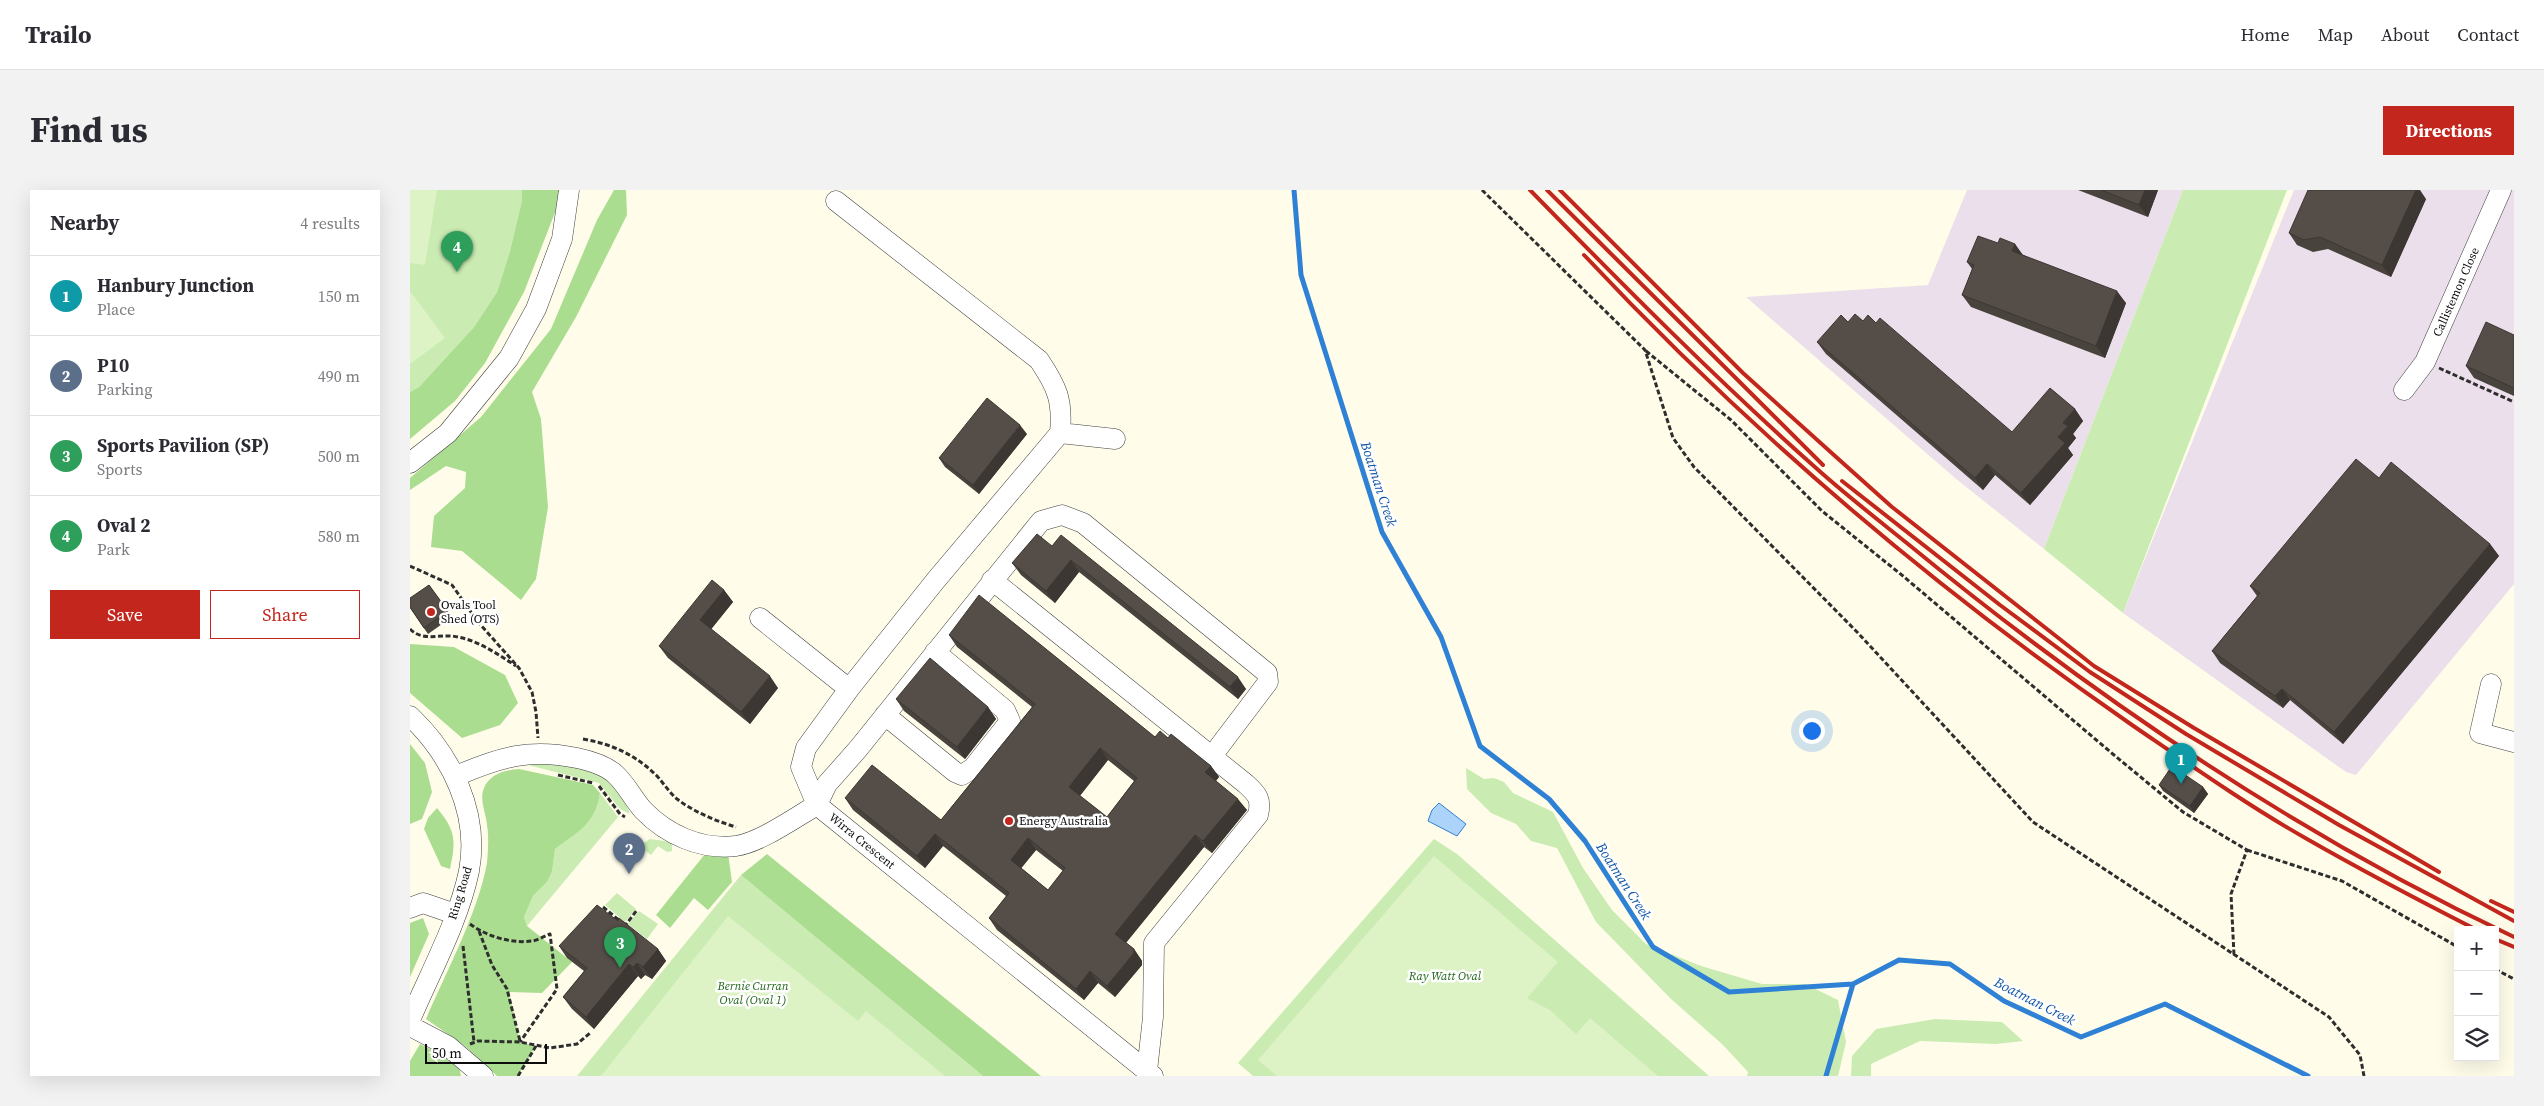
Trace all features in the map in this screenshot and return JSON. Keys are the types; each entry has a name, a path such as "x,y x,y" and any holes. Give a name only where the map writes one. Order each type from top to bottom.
{"street":[{"name":"Callistemon Close","path":"2404,390 2425,362 2501,190"},
{"path":"410,463 448,433 509,358 536,309 562,239 572,194"},
{"path":"817,805 801,767 806,748 849,689 936,580 1060,433 1061,418 1057,386 1040,360 836,201"},
{"path":"1060,433 1115,438"},
{"path":"817,805 827,784 1041,521 1062,514 1083,523 1267,673 1268,682 1212,756"},
{"path":"992,580 1258,794 1261,804 1258,815 1154,943 1150,1074"},
{"path":"760,618 849,689"},
{"path":"885,715 955,772 962,775 974,768 1010,721 1005,710 934,652"},
{"path":"2491,684 2480,733 2514,742"},
{"name":"Ring Road","path":"410,716 442,752 456,776 465,806 470,838 469,870 460,918 410,1020"},
{"name":"Wirra Crescent","path":"456,776 495,760 518,754 541,741 603,766 615,774 642,809 662,827 682,839 700,843 736,846 757,839 817,805 1150,1074"},
{"path":"410,908 423,903 460,918"},
{"path":"410,1026 448,1046 483,1076"}],"path":[{"path":"1482,190 1645,350 1731,420 1822,511 1911,582 2183,812 2247,850 2342,881 2454,945"},
{"path":"1645,350 1673,438 1694,467 1858,633 2033,822 2329,1017 2360,1056 2364,1076"},
{"path":"2425,362 2514,402"},
{"path":"410,566 452,585 478,622 519,668 532,692 541,741"},
{"path":"410,629 415,634 430,637 452,636 479,643 519,668"},
{"path":"582,739 604,743 639,760 666,785 676,798 692,809 740,828"},
{"path":"554,774 596,784 620,814 629,818"},
{"path":"2234,956 2231,894 2247,850"},
{"path":"603,907 632,930"},
{"path":"622,930 637,910"},
{"path":"460,918 479,931 509,940 532,942 550,934 557,989 520,1042"},
{"path":"479,931 492,965 506,989 520,1042"},
{"path":"463,941 474,1042 466,1061"},
{"path":"2499,971 2514,979"},
{"path":"474,1042 520,1042 550,1048 577,1044 590,1033"},
{"path":"518,1076 536,1046"}],"shaded area":[{"path":"1967,190 2183,190 2044,549 1955,478 1746,297 1928,285"},
{"path":"2294,190 2514,190 2514,584 2356,775 2346,772 2123,613"}],"green space":[{"path":"410,190 522,190 522,200 510,251 497,292 474,327 419,387 410,392"},
{"path":"410,190 437,190 425,265 410,263"},
{"path":"522,190 573,190 556,210 524,292 485,363 455,401 410,439 410,392 419,387 474,327 497,292 510,251 522,200"},
{"path":"614,190 626,190 627,215 576,317 532,392 541,419 548,507 536,579 521,600 462,551 431,547 434,516 465,488 466,472 446,466 410,490 410,478 481,417 551,329 597,220"},
{"path":"2183,190 2287,190 2123,613 2044,549"},
{"path":"410,291 445,338 410,364"},
{"path":"410,644 454,647 505,675 518,703 500,725 462,738 410,693"},
{"path":"410,744 425,763 432,792 422,819 410,824"},
{"path":"537,762 582,768 600,773 613,784 630,814 620,809 599,783 524,764"},
{"path":"1466,768 1484,779 1494,778 1504,782 1513,793 1553,812 1583,868 1612,910 1646,944 1701,966 1762,984 1805,984 1838,1000 1846,1042 1838,1076 1747,1076 1748,1072 1723,1045 1670,998 1596,922 1557,848 1531,841 1516,824 1491,813 1467,789"},
{"path":"519,769 593,785 600,793 598,804 590,820 578,832 555,849 552,872 547,882 533,896 524,917 527,926 572,962 542,993 509,992 520,1042 536,1046 518,1076 497,1076 465,1046 426,1019 461,942 483,882 488,844 488,830 482,801 484,788 494,776 508,770"},
{"path":"600,793 618,817 527,926 524,917 533,896 547,882 552,872 555,849 576,832 589,818 598,802"},
{"path":"437,808 448,823 453,836 454,843 450,869 441,866 424,829 428,818"},
{"path":"650,839 672,842 672,851 667,852 658,846 651,855 639,846"},
{"name":"Ray Watt Oval","path":"1434,839 1457,854 1709,1076 1253,1076 1238,1063"},
{"path":"728,853 732,882 708,910 694,898 670,928 656,915 705,854"},
{"path":"767,854 1041,1076 983,1076 741,875"},
{"name":"Ray Watt Oval","path":"1434,856 1558,962 1527,998 1550,1010 1576,1034 1590,1018 1658,1076 1277,1076 1258,1060"},
{"name":"Bernie Curran Oval (Oval 1)","path":"741,875 983,1076 577,1076"},
{"path":"617,893 636,909 625,922 605,905"},
{"path":"639,911 658,924 647,939 628,924"},
{"name":"Bernie Curran Oval (Oval 1)","path":"728,916 858,1021 866,1011 945,1076 601,1076"},
{"path":"423,918 429,934 410,977 410,923"},
{"path":"1935,1019 2002,1022 2023,1041 1996,1044 1920,1041 1871,1064 1871,1076 1851,1076 1852,1056 1876,1029"},
{"path":"420,1044 443,1055 459,1067 461,1076 410,1076 410,1061"}],"water":[{"path":"1439,803 1466,824 1457,836 1428,821 1432,810"}],"building":[{"path":"2101,190 2145,190 2139,205"},
{"path":"2308,190 2416,190 2382,265 2320,237 2304,240 2289,233"},
{"path":"1978,236 1998,243 2000,238 2015,244 2012,251 2117,291 2096,346 1962,295 1974,265 1967,262"},
{"path":"1855,314 1863,321 1868,315 1876,323 1880,318 2012,432 2050,388 2075,409 2063,423 2068,426 2058,437 2065,443 2021,493 1987,464 1975,478 1817,342 1841,315 1848,322"},
{"path":"2486,322 2514,335 2514,388 2466,366"},
{"path":"987,398 1020,425 973,485 939,458"},
{"path":"2356,459 2379,478 2391,462 2490,544 2334,732 2282,689 2275,696 2212,651 2260,593 2250,586"},
{"path":"1037,534 1052,546 1061,535 1238,677 1230,687 1071,560 1046,591 1012,563"},
{"path":"712,580 724,590 700,620 770,676 741,712 659,646"},
{"name":"Ovals Tool Shed (OTS)","path":"429,585 448,611 424,628 410,607 410,598"},
{"path":"979,595 1155,737 1160,731 1168,738 1171,734 1211,766 1205,772 1238,799 1203,841 1195,835 1115,934 1134,949 1134,953 1107,986 1090,971 1076,989 989,918 1009,893 935,834 917,856 845,798 872,765 941,820 1035,704 949,635","holes":["1100,748 1137,778 1107,817 1069,787","1028,838 1065,868 1048,890 1011,860"]},
{"path":"930,658 988,707 957,747 896,699"},
{"path":"2172,766 2203,787 2190,806 2159,785"},
{"path":"597,905 618,921 619,918 658,949 643,967 637,963 633,967 629,964 586,1017 563,997 587,968 559,946"}],"waterway":[{"name":"Boatman Creek","path":"1294,190 1301,275 1382,532 1441,637 1480,746 1549,799 1585,841 1653,947 1729,992 1853,984 1899,960 1950,964 2004,1001 2081,1037 2165,1004 2308,1076"},
{"path":"1826,1076 1853,984"}],"railway":[{"path":"1530,190 1635,297 1779,435 1839,488 1978,601 2124,708 2276,808 2354,854 2433,897 2514,937"},
{"path":"1547,190 1823,465"},
{"path":"1560,190 1743,373 1892,507 2094,666 2194,728 2439,872"},
{"path":"1584,255 1711,383 1778,445 1846,505 1986,619 2132,725 2262,812 2349,863 2469,926"},
{"path":"1842,481 2000,605 2090,672 2186,734 2339,825 2514,921"},
{"path":"2491,901 2514,912"},
{"path":"2499,941 2514,947"}],"place":[{"name":"Oval 2","path":"457,272"},
{"name":"Ovals Tool Shed (OTS)","path":"431,612"},
{"name":"Hanbury Junction","path":"2181,784"},
{"name":"Energy Australia","path":"1009,821"},
{"name":"P10","path":"629,874"},
{"name":"Sports Pavilion (SP)","path":"620,968"}]}
